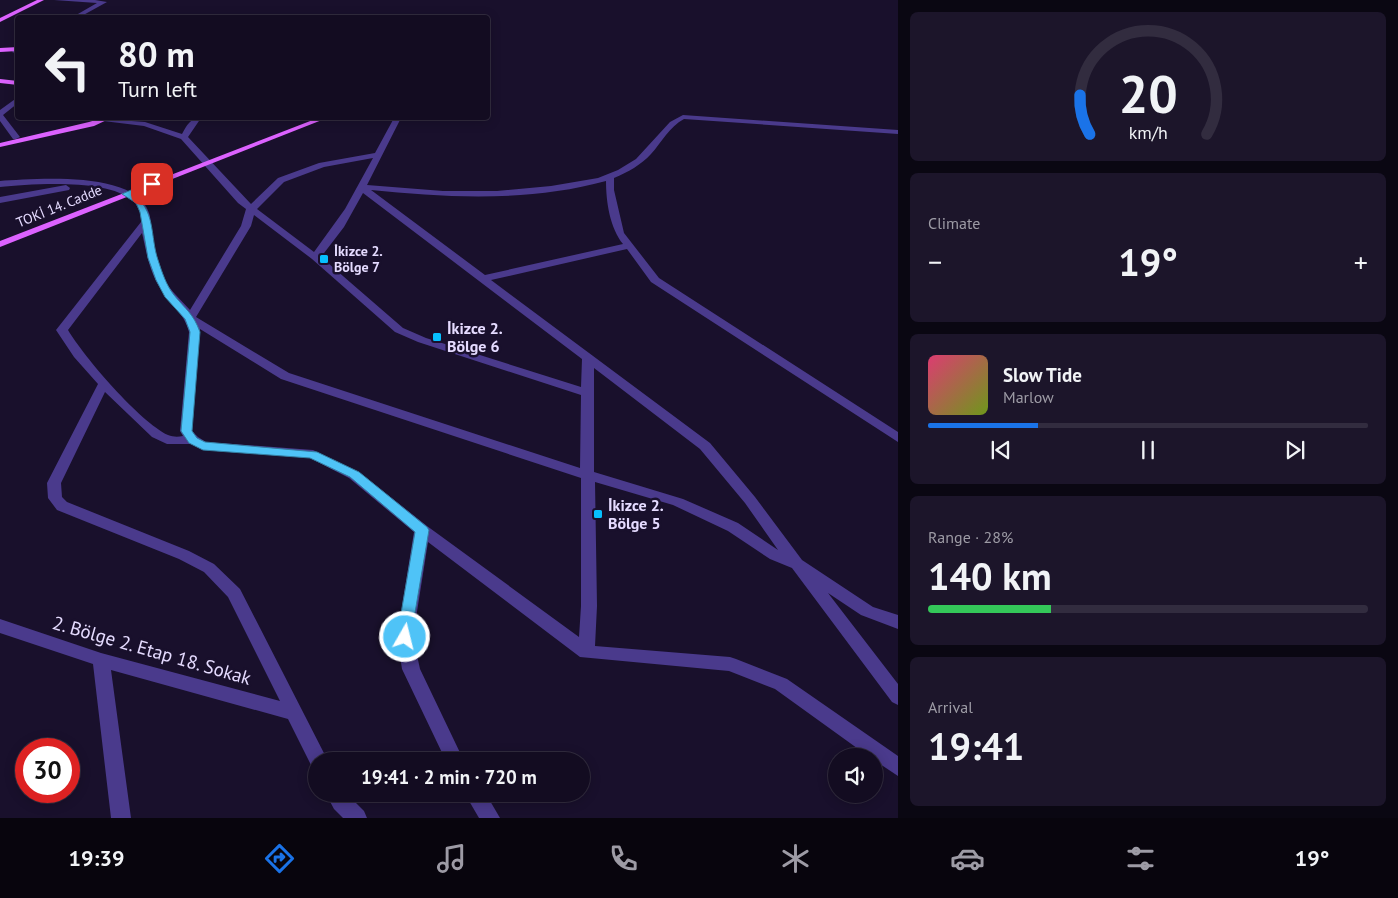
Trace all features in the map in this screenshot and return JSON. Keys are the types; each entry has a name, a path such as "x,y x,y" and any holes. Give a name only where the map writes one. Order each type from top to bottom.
{"main road":[{"path":"0,17 34,0"},
{"path":"7,16 41,0"},
{"path":"0,51 15,51"},
{"path":"0,83 15,84"},
{"path":"0,141 87,120"},
{"path":"0,145 99,120"},
{"name":"TOKİ 14. Cadde","path":"206,161 308,120"},
{"name":"TOKİ 14. Cadde","path":"0,239 119,192 318,120"},
{"name":"TOKİ 14. Cadde","path":"0,244 119,192"}],"street":[{"path":"57,0 107,1"},
{"path":"79,15 107,1"},
{"path":"0,17 7,16"},
{"path":"15,102 0,114 16,137"},
{"path":"361,187 460,194 506,194 561,188 610,177 645,156 674,121 683,117 696,116 898,132"},
{"path":"120,120 145,124 184,137 241,201 315,257 399,330 422,340 586,393"},
{"path":"184,137 196,120"},
{"path":"315,257 326,245 361,187 396,120"},
{"path":"190,318 246,226 251,209 282,180 322,165 378,155"},
{"path":"610,177 610,190 619,233 655,280 898,438"},
{"path":"0,184 39,181 76,182 119,192 139,202 144,212 152,258 160,280 169,295 190,318 285,376 587,475 678,502 733,527 775,555 798,564 867,611 898,622"},
{"path":"361,187 705,446 750,500 898,697"},
{"path":"0,200 54,189 119,192"},
{"path":"145,223 62,330 65,338 104,383 148,429 167,440 193,440"},
{"path":"483,279 629,246"},
{"path":"190,318 195,332 186,431 193,440 203,446 313,454 354,474 422,530 586,652 730,664 781,684 898,767"},
{"path":"586,652 588,606 586,393 588,358"},
{"path":"104,383 54,483 55,498 62,506 184,555 209,568 234,593 292,712 314,752"},
{"path":"422,530 405,637 411,670 451,752"},
{"name":"2. Bölge 2. Etap 18. Sokak","path":"0,626 101,660 292,712"},
{"path":"101,660 121,818"},
{"path":"341,802 357,818"},
{"path":"480,802 490,818"}],"place":[{"name":"İkizce 2. Bölge 7","path":"324,259"},
{"name":"İkizce 2. Bölge 6","path":"437,337"},
{"name":"İkizce 2. Bölge 5","path":"598,514"}],"route":[{"path":"152,184 126,194 139,202 144,212 152,258 160,280 169,295 190,318 195,332 186,431 193,440 203,446 313,454 354,474 422,530 405,637"}]}
